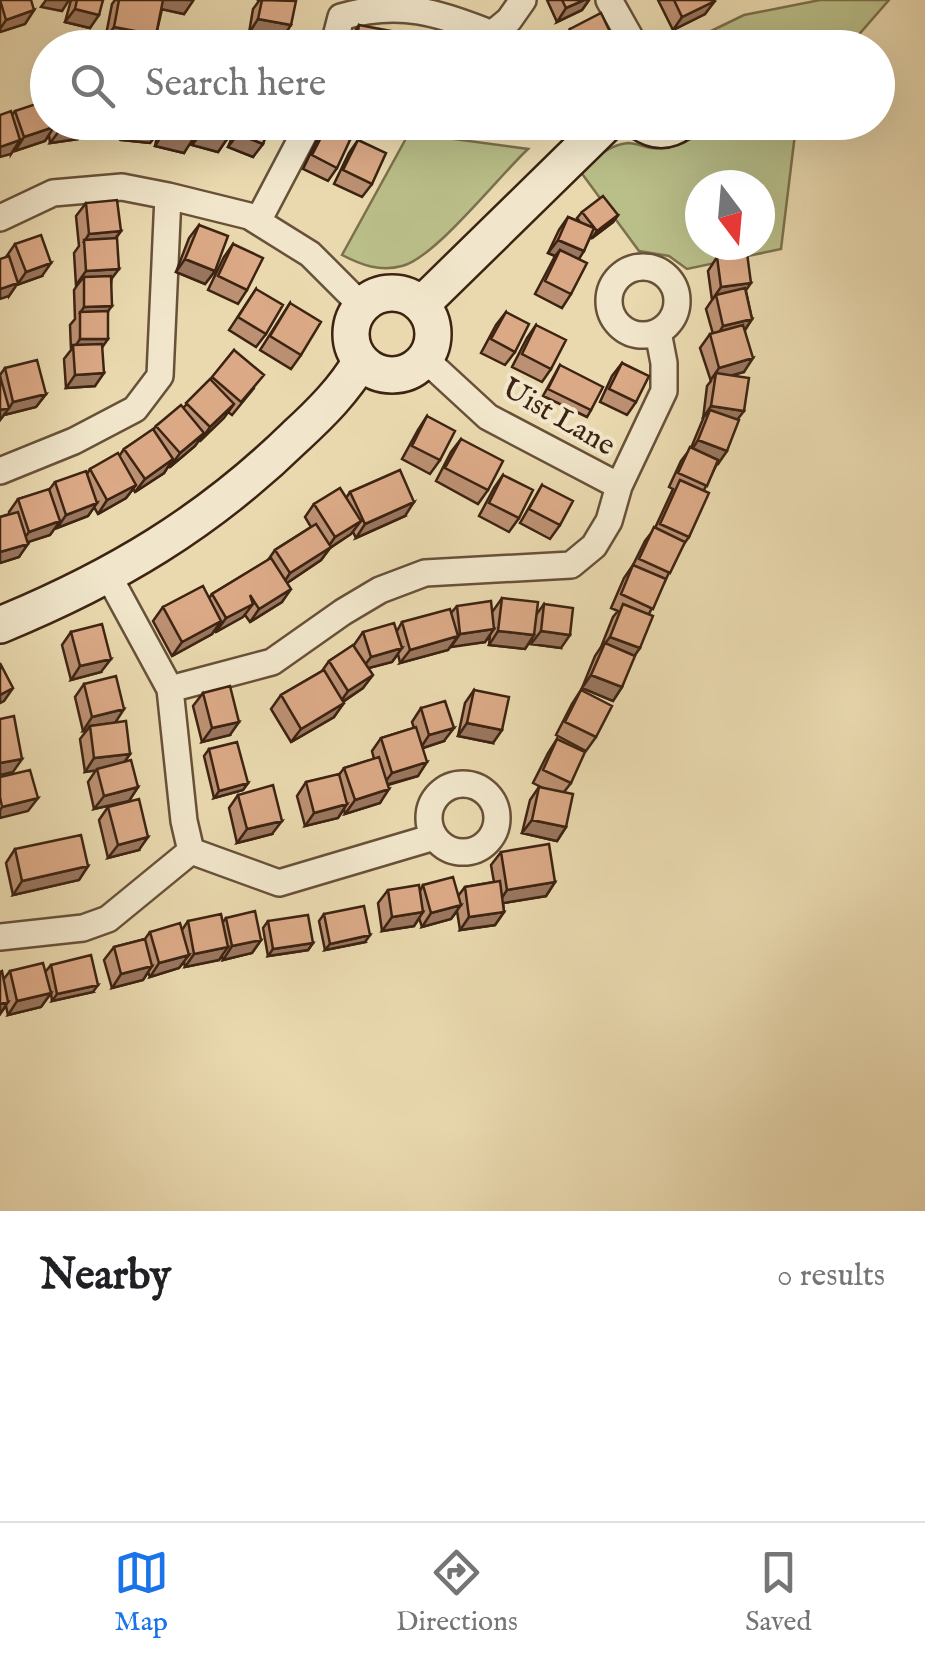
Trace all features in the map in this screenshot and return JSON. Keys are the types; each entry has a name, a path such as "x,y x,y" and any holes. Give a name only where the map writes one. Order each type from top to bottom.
{"street":[{"path":"497,30 523,0"},
{"path":"610,0 626,30"},
{"path":"338,30 341,18 368,9 416,8 480,30"},
{"path":"258,221 301,140"},
{"path":"421,305 590,140"},
{"path":"0,218 53,194 122,187 168,196 258,221 310,254 362,306"},
{"path":"0,472 74,441 135,409 160,376 168,196"},
{"path":"390,293 408,296 421,305 434,334 425,359 416,368 396,375 380,374 361,361 351,335 362,306 390,293"},
{"path":"170,688 272,662 380,590 425,574 571,565 594,546 610,521 619,486 664,391 658,332"},
{"name":"Uist Lane","path":"425,359 488,417 619,486"},
{"path":"0,625 65,598 145,556 250,481 346,386 361,361"},
{"path":"108,575 170,688 190,851"},
{"path":"190,851 278,883 434,837"},
{"path":"0,938 83,928 108,919 190,851"}],"green space":[{"path":"820,0 889,0 863,30 713,30 744,15"},
{"path":"405,140 461,140 528,149 449,233 416,260 394,268 378,268 342,255"},
{"path":"688,140 794,140 781,249 775,250 775,170 685,170 685,260 729,260 687,269 669,256 639,251 580,171 602,153 628,143 667,147"}],"building":[{"path":"0,0 31,0 34,10 6,20"},
{"path":"77,0 103,0 99,15 75,9"},
{"path":"119,0 163,0 157,30 114,27"},
{"path":"262,0 296,1 291,25 258,19"},
{"path":"562,0 584,0 566,8"},
{"path":"674,0 714,0 715,1 682,17"},
{"path":"601,13 609,30 570,30"},
{"path":"359,25 386,30 358,30"},
{"path":"30,106 30,135 24,137 15,111"},
{"path":"11,111 20,140 0,147 0,115"},
{"path":"320,140 350,140 337,168 312,155"},
{"path":"358,140 386,153 372,184 343,170"},
{"path":"603,196 618,215 597,231 582,212"},
{"path":"117,200 121,231 89,234 86,203"},
{"path":"568,217 594,228 584,251 558,240"},
{"path":"199,225 228,236 215,271 185,259"},
{"path":"41,235 51,263 26,272 15,244"},
{"path":"117,238 119,269 86,271 84,240"},
{"path":"233,244 263,258 247,290 218,276"},
{"path":"560,250 587,263 571,294 545,281"},
{"path":"9,256 18,283 0,289 0,259"},
{"path":"717,260 748,260 751,283 721,287"},
{"path":"111,276 112,306 84,307 84,277"},
{"path":"745,288 752,319 723,326 716,295"},
{"path":"256,289 283,305 266,334 238,317"},
{"path":"290,303 321,322 301,355 270,336"},
{"path":"108,311 108,339 80,339 80,312"},
{"path":"506,312 529,324 515,352 491,339"},
{"path":"536,325 566,340 551,369 522,354"},
{"path":"743,325 753,358 719,368 710,334"},
{"path":"102,344 104,373 75,375 73,345"},
{"path":"234,350 264,375 241,402 212,377"},
{"path":"37,360 46,394 13,402 5,368"},
{"path":"622,363 649,376 636,402 609,389"},
{"path":"560,365 603,387 591,410 548,389"},
{"path":"716,373 749,378 744,411 711,406"},
{"path":"0,376 9,408 0,410"},
{"path":"210,379 234,404 210,427 186,403"},
{"path":"181,405 204,433 180,453 156,426"},
{"path":"710,410 739,420 727,451 698,440"},
{"path":"427,416 455,431 440,460 412,446"},
{"path":"153,429 173,459 145,479 124,449"},
{"path":"461,439 503,461 488,490 445,468"},
{"path":"690,447 718,460 707,486 678,473"},
{"path":"118,453 136,485 107,500 90,469"},
{"path":"400,470 414,502 365,524 350,492"},
{"path":"86,471 97,503 66,515 55,482"},
{"path":"503,475 533,490 519,518 489,503"},
{"path":"680,480 709,493 689,537 660,524"},
{"path":"542,485 573,501 560,525 529,509"},
{"path":"340,488 361,521 335,537 314,504"},
{"path":"49,489 60,521 29,532 18,499"},
{"path":"18,512 28,544 0,552 0,517"},
{"path":"316,524 331,547 290,573 275,550"},
{"path":"654,527 685,542 670,573 639,559"},
{"path":"271,558 291,589 259,609 250,595 253,604 226,618 212,594"},
{"path":"633,565 666,579 653,609 621,594"},
{"path":"203,586 221,621 182,642 163,607"},
{"path":"502,598 538,602 534,635 498,631"},
{"path":"491,601 494,629 460,634 457,606"},
{"path":"544,604 573,608 570,635 541,631"},
{"path":"623,604 653,616 640,648 610,637"},
{"path":"450,609 458,636 410,650 402,622"},
{"path":"394,623 402,648 371,657 363,632"},
{"path":"102,624 111,659 80,666 71,632"},
{"path":"605,643 635,656 622,687 591,675"},
{"path":"353,645 373,675 348,691 329,661"},
{"path":"0,663 13,688 0,695"},
{"path":"324,670 344,703 301,729 281,695"},
{"path":"116,676 124,709 92,717 84,684"},
{"path":"230,686 239,722 212,728 203,693"},
{"path":"474,690 509,697 502,730 467,723"},
{"path":"581,690 612,706 596,737 565,722"},
{"path":"445,701 454,728 429,735 421,708"},
{"path":"14,716 22,759 0,763 0,719"},
{"path":"126,721 130,754 94,758 90,726"},
{"path":"416,727 427,762 392,773 381,738"},
{"path":"557,739 585,752 571,783 543,770"},
{"path":"237,742 248,783 219,791 209,749"},
{"path":"379,757 389,789 355,800 344,768"},
{"path":"131,760 138,787 104,796 97,769"},
{"path":"30,770 38,798 2,807 0,777"},
{"path":"339,774 347,804 314,813 306,782"},
{"path":"273,785 282,821 247,829 238,795"},
{"path":"539,787 573,794 566,827 532,820"},
{"path":"139,799 148,837 118,845 108,807"},
{"path":"81,835 88,866 22,881 15,849"},
{"path":"549,844 555,882 507,890 501,852"},
{"path":"453,877 461,905 431,913 423,885"},
{"path":"500,881 504,912 469,917 465,887"},
{"path":"419,885 423,912 392,917 388,890"},
{"path":"364,906 370,935 330,944 324,914"},
{"path":"255,911 261,940 232,946 226,918"},
{"path":"221,914 228,947 194,954 188,921"},
{"path":"308,915 313,943 273,949 268,921"},
{"path":"180,923 189,955 159,963 150,932"},
{"path":"145,939 152,966 121,974 114,947"},
{"path":"91,955 98,985 57,994 51,965"},
{"path":"43,963 51,993 17,1001 10,971"},
{"path":"0,972 8,1002 0,1004"}]}
